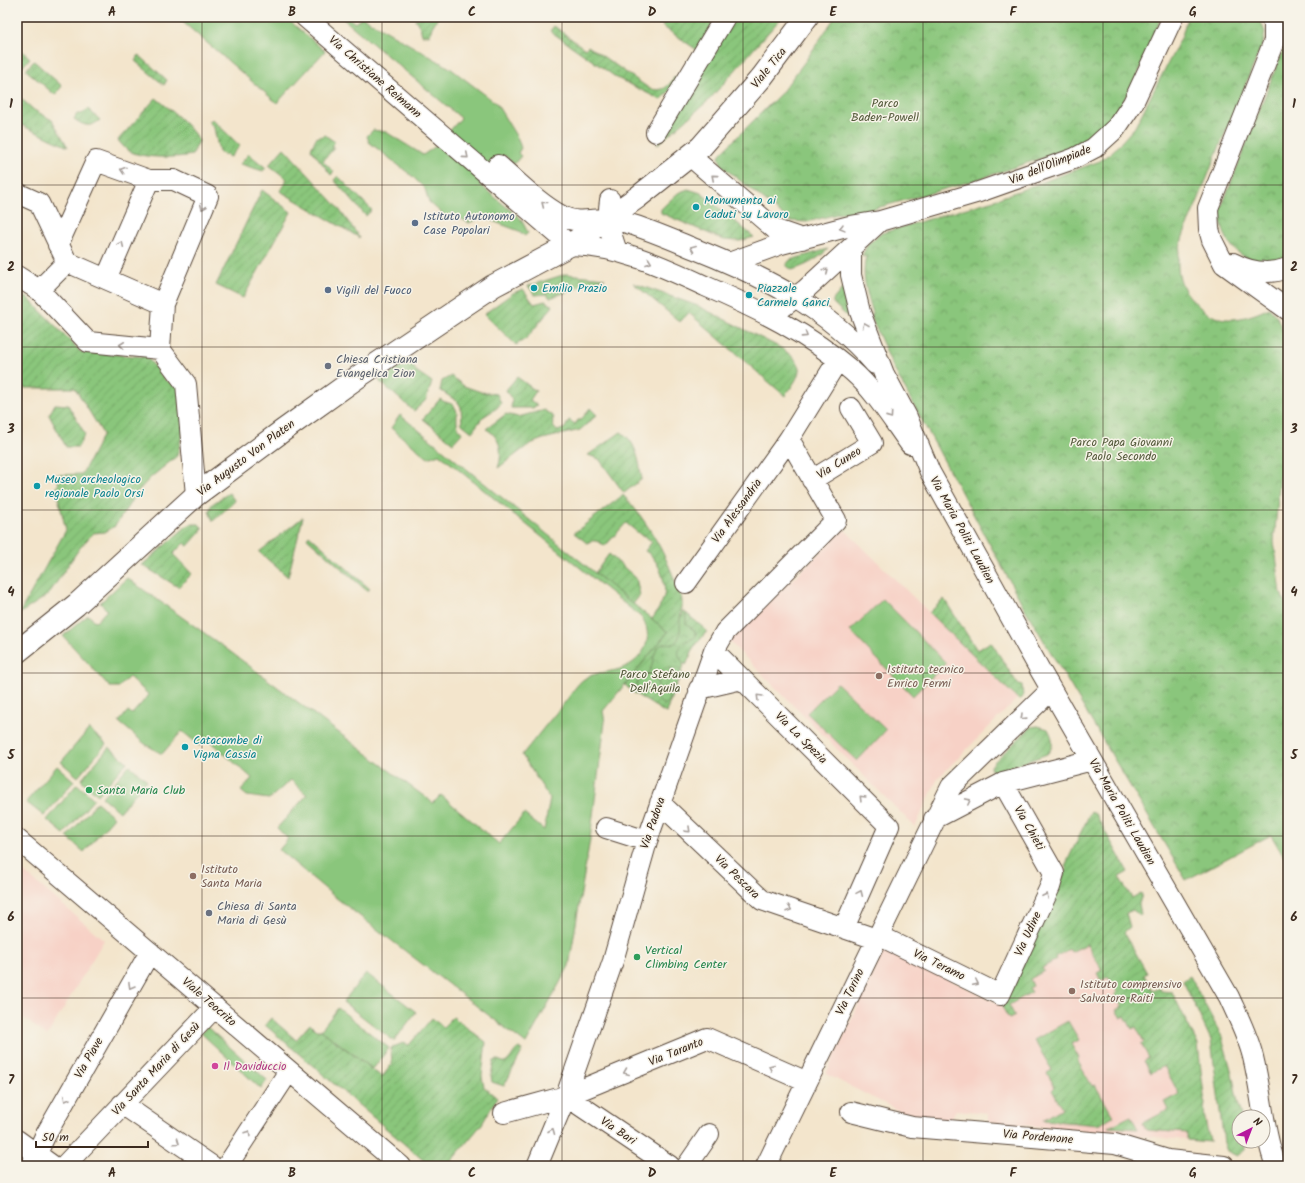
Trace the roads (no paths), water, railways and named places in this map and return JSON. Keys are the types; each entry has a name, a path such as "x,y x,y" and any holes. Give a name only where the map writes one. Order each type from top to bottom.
{"main road":[{"name":"Viale Tica","path":"727,116 762,77 807,17"},
{"path":"564,240 578,221 638,197 701,147 727,116"},
{"path":"564,240 609,209 727,116"},
{"name":"Via Augusto Von Platen","path":"17,652 76,605 196,495 362,374 564,240"}],"street":[{"name":"Via Christiane Reimann","path":"305,17 449,132"},
{"path":"325,17 449,132 492,169 564,240 617,251 665,268 771,316 806,336 838,360 866,385 930,472"},
{"path":"656,132 725,17"},
{"name":"Via dell'Olimpiade","path":"729,263 781,244 850,226 880,221 976,193 1072,159 1094,148 1116,128 1133,103 1173,17"},
{"path":"1270,17 1274,22 1274,41 1208,208 1208,229 1224,264 1231,271 1283,309"},
{"path":"690,156 776,230 802,239"},
{"path":"39,290 63,253 96,161 149,180 174,180 208,196 163,304 160,349 186,384 196,495"},
{"path":"492,169 562,216 578,221"},
{"path":"106,279 149,180"},
{"path":"17,193 40,203 63,253 106,279 163,304"},
{"path":"638,197 636,209 639,219 647,230"},
{"path":"609,209 647,230 729,263 796,297 848,335 884,374"},
{"path":"609,209 610,235 617,251"},
{"path":"771,316 796,297 851,249 880,221"},
{"path":"771,316 767,281 769,263 781,244"},
{"path":"851,249 851,275 860,312 884,374 907,416 930,472"},
{"path":"1216,249 1230,262 1242,268 1260,272 1286,268"},
{"path":"1283,309 1273,292 1273,283 1277,275 1286,268"},
{"path":"17,276 39,290 88,342 160,349"},
{"name":"Via Alessandria","path":"686,583 789,439 838,360"},
{"name":"Via Cuneo","path":"812,480 872,443 851,408"},
{"path":"789,439 812,480"},
{"name":"Via Maria Politi Laudien","path":"930,472 1051,690 1230,997 1244,1029 1253,1057 1270,1147 1276,1166"},
{"name":"Via Padova","path":"537,1166 566,1096 613,961 646,842 714,650 724,632 836,520 812,480"},
{"name":"Via La Spezia","path":"714,650 889,826 844,928"},
{"path":"699,689 742,679"},
{"name":"Via Torino","path":"766,1166 934,819 951,787 1051,690"},
{"path":"934,819 999,785 1092,760"},
{"path":"976,762 981,778 999,785"},
{"name":"Via Chieti","path":"999,785 1054,873"},
{"name":"Via Pescara","path":"660,803 762,900 844,928 877,937"},
{"path":"606,828 646,842"},
{"name":"Viale Teocrito","path":"17,839 401,1166"},
{"name":"Via Udine","path":"1000,995 1050,888 1054,873"},
{"name":"Via Teramo","path":"877,937 1000,995"},
{"name":"Via Piave","path":"40,1162 45,1136 150,952"},
{"name":"Via Santa Maria di Gesù","path":"64,1166 215,1007"},
{"name":"Via Taranto","path":"504,1112 566,1096 707,1038 807,1082"},
{"path":"227,1166 289,1071"},
{"name":"Via Bari","path":"566,1096 670,1166"},
{"path":"122,1104 212,1166"},
{"name":"Via Pordenone","path":"850,1112 912,1127 1114,1144 1168,1160 1224,1166"},
{"path":"687,1166 709,1134"},
{"path":"17,1140 40,1162"}],"place":[{"name":"Monumento ai Caduti su Lavoro","path":"696,207"},
{"name":"Istituto Autonomo Case Popolari","path":"415,223"},
{"name":"Emilio Prazio","path":"534,288"},
{"name":"Vigili del Fuoco","path":"328,290"},
{"name":"Piazzale Carmelo Ganci","path":"749,295"},
{"name":"Chiesa Cristiana Evangelica Zion","path":"328,366"},
{"name":"Museo archeologico regionale Paolo Orsi","path":"37,486"},
{"name":"Istituto tecnico Enrico Fermi","path":"879,676"},
{"name":"Catacombe di Vigna Cassia","path":"185,747"},
{"name":"Santa Maria Club","path":"89,790"},
{"name":"Istituto Santa Maria","path":"193,876"},
{"name":"Chiesa di Santa Maria di Gesù","path":"209,913"},
{"name":"Vertical Climbing Center","path":"637,957"},
{"name":"Istituto comprensivo Salvatore Raiti","path":"1072,991"},
{"name":"Il Daviduccio","path":"215,1066"}],"park label":[{"name":"Parco Baden-Powell","path":"885,110"},
{"name":"Parco Papa Giovanni Paolo Secondo","path":"1121,449"},
{"name":"Parco Stefano Dell'Aquila","path":"655,681"}]}
